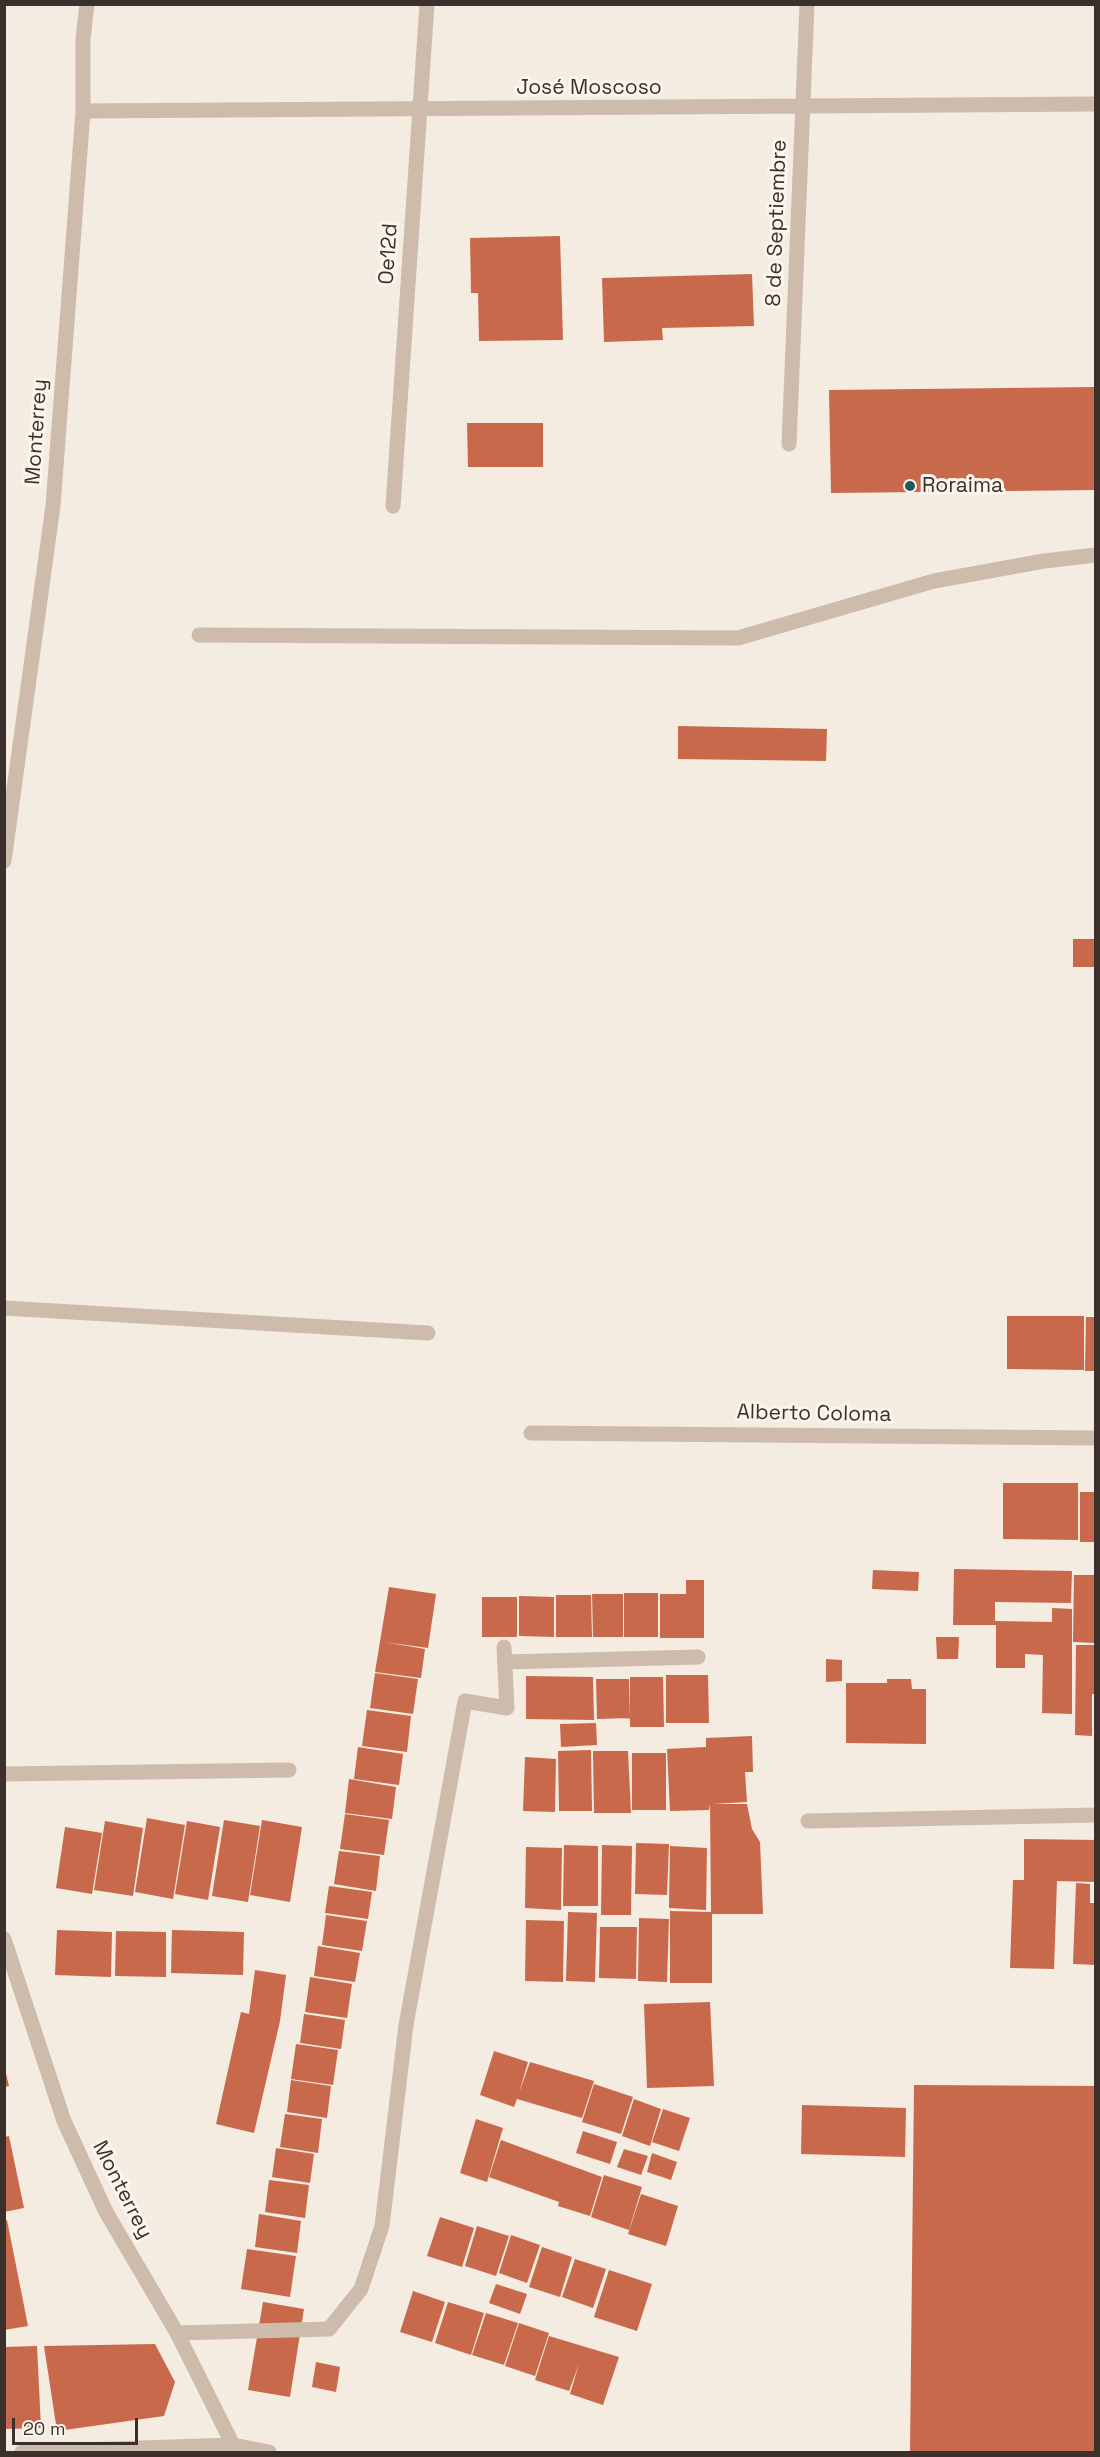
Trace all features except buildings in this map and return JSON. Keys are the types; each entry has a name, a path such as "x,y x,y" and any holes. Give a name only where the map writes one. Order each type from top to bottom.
{"street":[{"name":"Monterrey","path":"4,861 53,506 83,111 83,38 87,4"},
{"name":"Oe12d","path":"393,506 427,4"},
{"name":"8 de Septiembre","path":"789,444 807,4"},
{"name":"José Moscoso","path":"83,111 1095,104"},
{"path":"199,635 738,638 934,580 1044,561 1095,555"},
{"path":"4,1308 428,1333"},
{"name":"Alberto Coloma","path":"531,1433 1095,1438"},
{"path":"177,2333 328,2329 361,2289 382,2226 406,2025 465,1701 507,1708 505,1655 698,1657"},
{"path":"4,1774 289,1770"},
{"path":"808,1821 1095,1815"},
{"name":"Monterrey","path":"4,1939 64,2121 106,2212 177,2333 233,2445"},
{"path":"22,2452 233,2445 262,2452"}],"place":[{"name":"Roraima","path":"910,486"}]}
